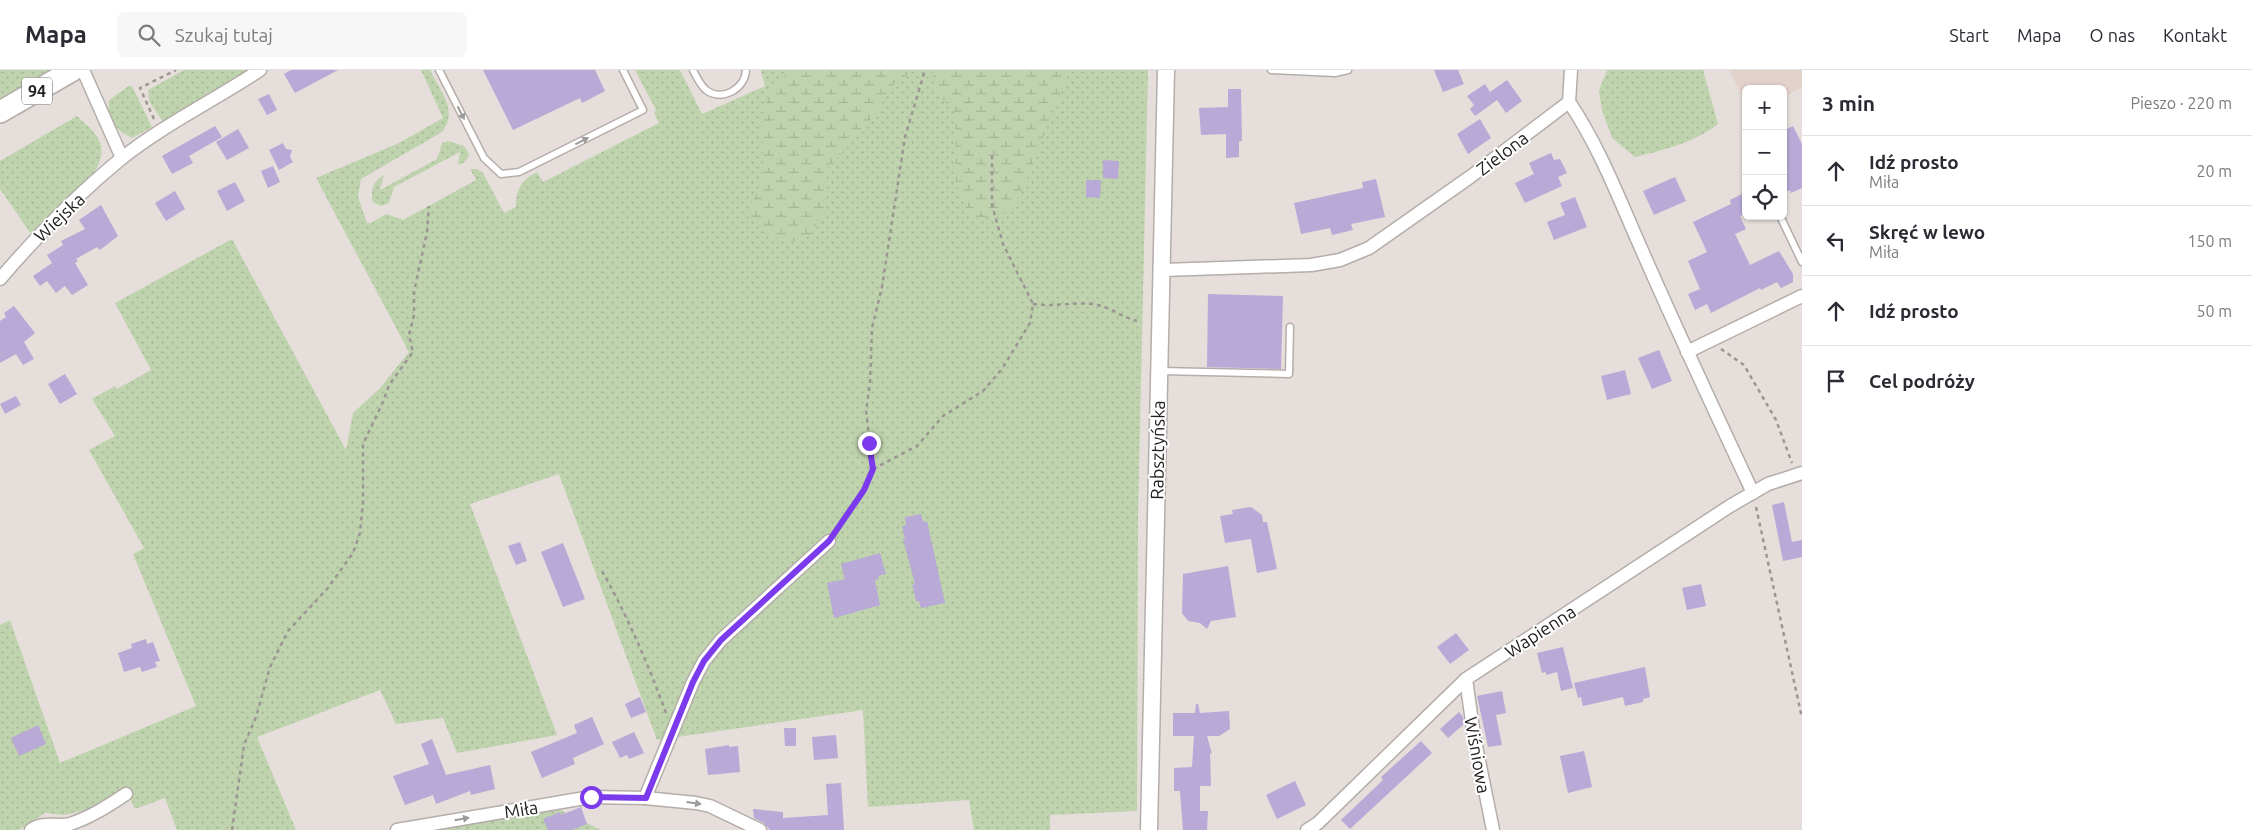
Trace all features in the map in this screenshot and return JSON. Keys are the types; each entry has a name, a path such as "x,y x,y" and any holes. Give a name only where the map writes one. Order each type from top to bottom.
{"main road":[{"name":"94","path":"0,112 73,70"}],"street":[{"path":"83,70 122,158"},
{"name":"Wiejska","path":"0,279 34,240 122,158 160,131 260,70"},
{"name":"Rabsztyńska","path":"1150,830 1166,70"},
{"path":"1571,70 1569,102 1580,118 1602,160 1687,352 1753,493"},
{"name":"Zielona","path":"1163,270 1289,267 1340,260 1369,248 1569,102"},
{"path":"1687,352 1802,296"},
{"name":"Wapienna","path":"1307,830 1318,823 1466,679 1753,493 1768,484 1799,474"},
{"path":"646,798 693,682 704,661 721,640 829,541"},
{"name":"Wiśniowa","path":"1466,679 1474,736 1493,830"},
{"path":"32,830 40,824 67,824 92,816 126,794"},
{"name":"Miła","path":"397,830 591,797 646,798 710,806 760,830"}],"lane":[{"path":"439,70 484,158 500,174 519,172 643,110 623,70"},
{"path":"693,70 705,89 715,95 728,94 738,88 746,76 746,70"},
{"path":"1271,70 1335,73 1348,70"},
{"path":"1782,220 1802,262"},
{"path":"1159,371 1289,374 1290,327"}],"path":[{"path":"160,131 140,88 176,70"},
{"path":"829,541 864,490 873,469 866,412 870,383 872,328 884,278 905,137 925,70"},
{"path":"873,469 916,446 943,416 983,391 1021,340 1030,323 1033,304 1003,244 992,205 992,154"},
{"path":"232,830 244,745 256,717 270,667 278,648 288,631 342,571 353,553 360,533 363,444 384,402 389,385 413,352 409,335 414,315 414,292 427,232 429,206"},
{"path":"1033,304 1049,306 1093,304 1110,308 1137,321"},
{"path":"1710,341 1744,365 1776,420 1799,474"},
{"path":"1753,493 1802,718"},
{"path":"602,571 624,610 647,660 673,731"}],"shaded area":[{"path":"1729,70 1802,70 1802,91 1801,88 1787,95 1787,85 1742,85 1742,95"}],"green space":[{"path":"0,70 54,70 0,103"},
{"path":"184,70 250,70 163,122 149,101 148,90"},
{"path":"421,70 430,70 443,93 449,116 447,124 442,132 361,179 358,197 367,223 371,223 386,214 403,220 476,180 470,169 477,169 483,173 504,213 516,207 520,186 537,172 543,182 659,123 654,112 656,110 635,70 680,70 702,114 765,86 761,70 1148,70 1138,517 1137,811 1050,815 1050,830 974,830 969,800 868,807 863,710 657,740 559,474 470,504 557,735 457,753 443,718 396,724 380,690 257,737 296,830 177,830 165,798 135,809 125,787 91,809 64,815 45,813 19,830 0,830 0,625 10,620 60,763 196,706 133,554 144,548 89,450 115,436 92,399 115,386 117,389 151,370 115,303 232,239 346,450 353,413 380,388 409,352 316,178 399,143 443,118"},
{"path":"792,70 915,70 894,84 863,131 828,167 824,211 811,235 795,242 768,235 749,215 751,205 761,183 763,171 762,120 764,108 768,96 775,85"},
{"path":"932,70 1070,70 1021,193 1008,211 979,219 965,207 956,183 955,113 938,94"},
{"path":"1607,70 1703,70 1718,124 1689,141 1635,157 1612,138 1602,110 1599,91"},
{"path":"129,86 132,86 152,127 132,138 113,124 109,114 109,100"},
{"path":"77,116 97,137 101,146 101,158 96,170 76,194 31,234 0,189 0,161"},
{"path":"448,141 464,146 469,154 465,162 458,165 460,152 394,187 389,203 381,206 373,202 373,186 380,177 384,175 380,190 437,159 442,143"},
{"path":"544,802 601,830 415,830"}],"building":[{"path":"291,70 338,70 295,93 284,74"},
{"path":"483,70 595,70 605,91 582,103 580,98 513,130"},
{"path":"1434,70 1458,70 1464,84 1443,92"},
{"path":"1507,80 1522,101 1506,113 1497,100 1475,116 1470,109 1474,105 1467,96 1485,84 1490,92"},
{"path":"1228,89 1241,89 1242,141 1239,141 1239,157 1226,158 1226,134 1201,135 1199,108 1228,107"},
{"path":"269,94 277,110 267,115 258,99"},
{"path":"1480,119 1491,138 1468,154 1457,134"},
{"path":"215,126 222,137 189,156 193,163 172,174 162,156"},
{"path":"1793,126 1802,144 1802,188 1791,193 1790,190 1787,191 1787,129"},
{"path":"238,129 249,148 227,160 216,142"},
{"path":"283,143 286,149 292,150 290,157 293,162 279,170 269,150"},
{"path":"1551,153 1554,160 1560,159 1567,173 1558,177 1562,186 1525,203 1515,183 1534,174 1529,163"},
{"path":"1103,160 1119,161 1118,179 1103,178"},
{"path":"273,166 280,182 268,188 261,171"},
{"path":"1675,177 1686,201 1654,215 1643,191"},
{"path":"1376,179 1385,217 1351,224 1353,230 1332,235 1330,228 1301,234 1294,203 1363,188 1362,182"},
{"path":"1086,180 1101,180 1100,198 1086,197"},
{"path":"235,182 245,201 227,211 217,191"},
{"path":"175,191 185,209 166,221 155,203"},
{"path":"1742,194 1742,215 1740,216 1746,229 1735,234 1750,265 1779,251 1793,274 1793,282 1781,288 1777,282 1761,290 1760,288 1711,313 1707,304 1695,310 1688,294 1700,289 1688,261 1707,252 1693,222 1731,204 1730,200"},
{"path":"1575,197 1587,227 1554,240 1547,222 1565,215 1560,203"},
{"path":"101,205 118,236 100,250 97,247 76,259 78,261 75,263 88,285 72,295 65,286 56,293 47,281 40,286 33,276 52,263 47,255 63,245 61,241 85,229 79,220"},
{"path":"1208,294 1283,296 1281,369 1207,367"},
{"path":"14,306 35,333 24,342 34,359 23,365 16,354 0,363 0,321 6,317 4,313"},
{"path":"1659,350 1672,381 1652,389 1638,358"},
{"path":"1625,370 1631,394 1607,400 1601,376"},
{"path":"65,374 77,394 60,404 48,384"},
{"path":"16,396 21,405 5,414 0,404"},
{"path":"1784,502 1792,542 1802,540 1802,557 1783,561 1772,505"},
{"path":"1251,507 1262,515 1263,522 1267,522 1277,569 1257,573 1251,539 1225,543 1220,516 1233,514 1232,510"},
{"path":"921,514 923,522 927,521 945,603 921,608 919,601 916,601 912,585 915,584 903,539 905,539 902,526 906,525 905,517"},
{"path":"520,542 527,561 516,565 508,546"},
{"path":"563,543 585,599 563,607 541,552"},
{"path":"880,553 886,574 878,576 879,579 875,580 880,605 834,618 827,583 845,579 841,564"},
{"path":"1228,566 1236,617 1211,621 1207,629 1200,623 1188,621 1182,613 1183,574"},
{"path":"1701,584 1706,606 1687,610 1682,588"},
{"path":"1456,633 1469,650 1450,664 1437,647"},
{"path":"146,639 147,644 153,642 160,661 155,662 157,667 142,672 140,667 124,672 118,653 132,648 131,644"},
{"path":"1563,647 1573,688 1561,691 1557,672 1546,675 1546,672 1542,673 1537,653"},
{"path":"1645,667 1650,697 1643,699 1643,702 1625,706 1623,697 1583,706 1581,697 1578,698 1574,683"},
{"path":"1502,691 1506,713 1496,715 1502,745 1488,747 1477,696"},
{"path":"640,697 646,712 631,718 625,704"},
{"path":"1196,704 1198,704 1200,713 1229,711 1230,729 1219,736 1207,736 1212,754 1210,753 1211,786 1200,786 1200,811 1208,811 1207,830 1183,830 1180,791 1174,791 1174,768 1192,767 1194,736 1173,736 1173,713 1195,713"},
{"path":"1459,712 1463,717 1464,724 1448,738 1440,729"},
{"path":"592,717 604,744 573,758 575,764 542,778 531,752 577,733 574,725"},
{"path":"38,725 46,744 19,756 11,738"},
{"path":"784,728 796,728 796,746 785,746"},
{"path":"634,732 644,753 629,759 627,755 620,758 612,742"},
{"path":"836,735 838,758 814,760 812,737"},
{"path":"432,739 446,775 490,765 495,789 471,795 470,791 436,804 433,795 405,805 393,776 429,764 421,744"},
{"path":"1421,741 1432,753 1350,829 1341,820 1383,780 1381,777"},
{"path":"729,745 729,747 738,746 740,772 708,775 705,749"},
{"path":"1584,751 1592,787 1568,793 1560,756"},
{"path":"1295,781 1306,805 1277,819 1266,795"},
{"path":"841,783 844,830 770,830 764,823 754,818 753,809 783,812 783,818 828,815 826,784"},
{"path":"581,807 587,824 572,830 548,830 543,819 560,812 561,815"}],"route":[{"path":"591,797 646,798 693,682 704,661 721,640 829,541 852,510 864,490 873,469 869,443"}]}
